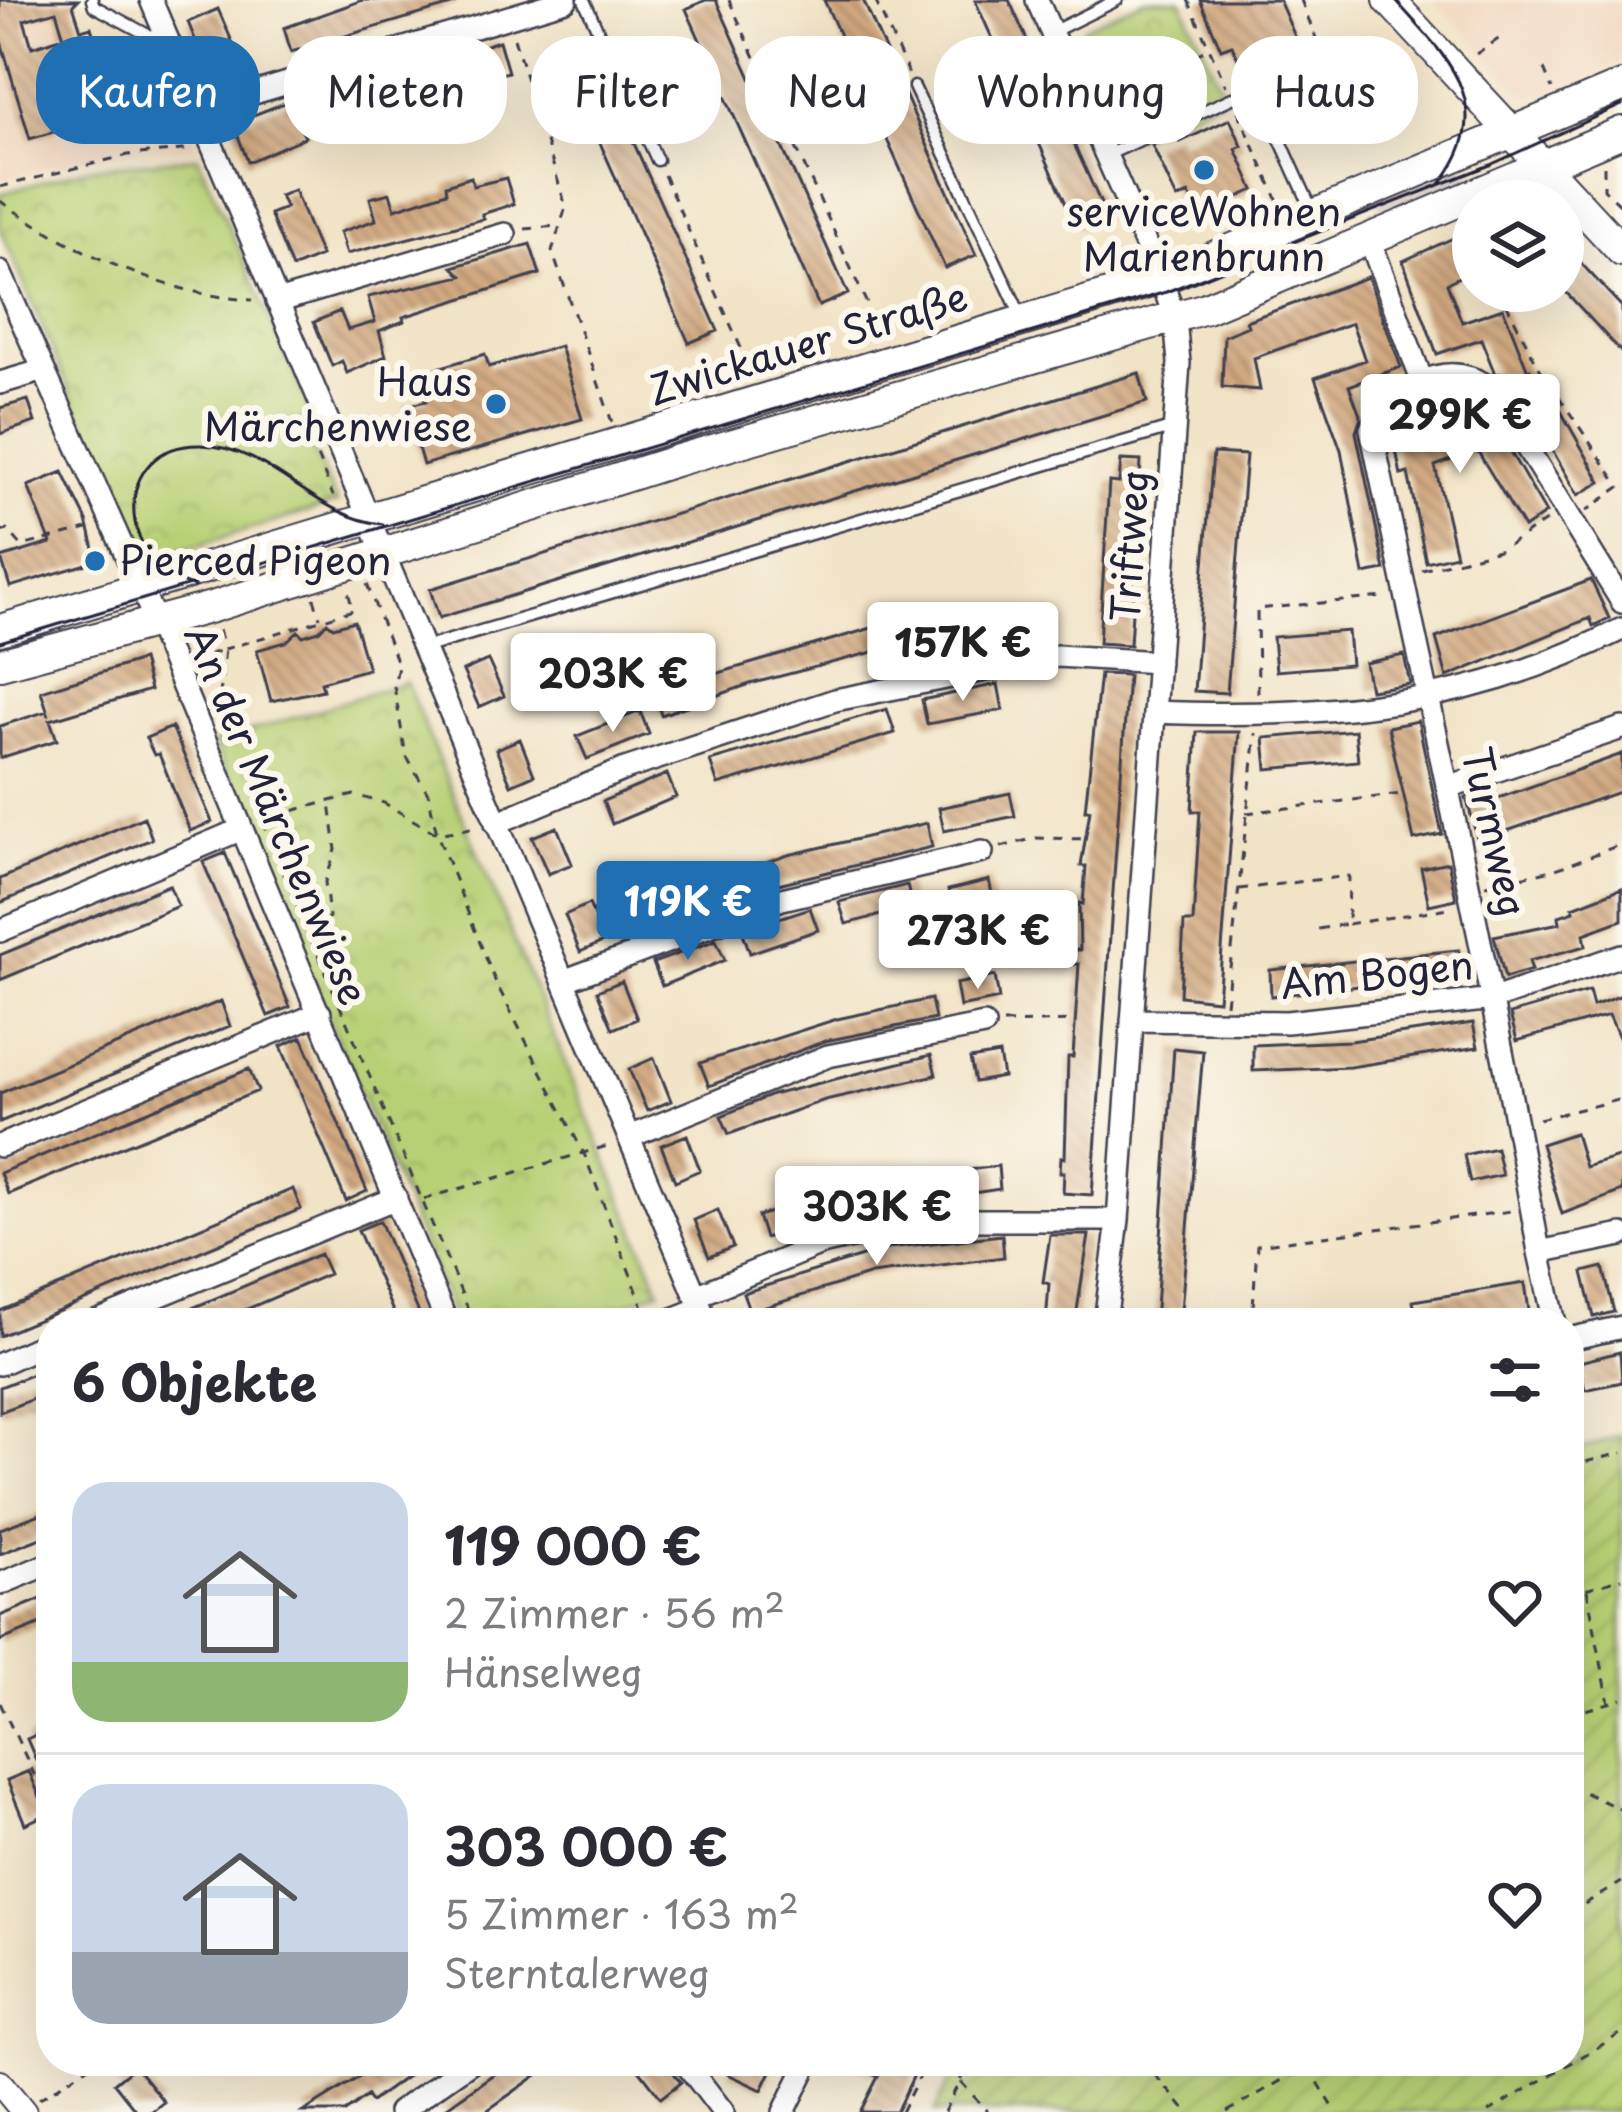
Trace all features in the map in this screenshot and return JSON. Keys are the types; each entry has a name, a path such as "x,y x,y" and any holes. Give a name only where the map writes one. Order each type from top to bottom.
{"main road":[{"path":"1389,0 1622,251"},
{"name":"Zwickauer Straße","path":"0,630 1161,279 1622,86"},
{"name":"Zwickauer Straße","path":"0,664 363,567 453,528 1175,318 1371,243 1544,169 1617,145"}],"street":[{"path":"152,0 166,36"},
{"path":"260,91 566,0"},
{"name":"Triftweg","path":"1037,0 1161,279 1175,318 1179,363 1118,1220 1107,1308"},
{"path":"211,144 367,516 363,567 423,648 701,1308"},
{"path":"278,302 506,234"},
{"path":"1371,243 1422,380 1461,375 1490,388 1622,602"},
{"name":"An der Märchenwiese","path":"0,272 140,588 167,620 441,1308"},
{"path":"0,383 41,371"},
{"name":"Turmweg","path":"1422,380 1390,401 1371,429 1425,698 1472,889 1552,1308"},
{"path":"1154,712 1258,716 1356,711 1513,677 1622,629"},
{"path":"496,824 625,769 835,700 1057,656 1158,662"},
{"path":"1448,787 1622,728"},
{"path":"0,931 253,828"},
{"path":"563,981 782,899 982,852"},
{"name":"Am Bogen","path":"1132,1020 1225,1023 1345,1018 1494,999 1622,955"},
{"path":"0,1146 320,1012"},
{"path":"629,1138 828,1056 984,1025"},
{"path":"129,1308 396,1198"},
{"path":"703,1308 821,1244 927,1220 1118,1220"},
{"path":"1539,1252 1622,1235"},
{"path":"1584,1336 1622,1328"},
{"path":"0,1364 36,1348"},
{"path":"0,1584 36,1569"},
{"path":"399,2112 451,2076"},
{"path":"695,2076 723,2112"},
{"path":"784,2112 802,2076"},
{"path":"0,2083 23,2111"}],"lane":[{"path":"92,0 94,6 148,35 166,36"},
{"path":"584,0 657,160"},
{"path":"1052,32 1117,0"},
{"path":"914,86 1023,321"},
{"path":"1107,155 1131,144"},
{"path":"1276,144 1302,221"},
{"path":"423,648 1174,427"}],"path":[{"path":"729,0 893,360"},
{"path":"875,0 914,86"},
{"path":"1188,0 1231,96"},
{"path":"1301,0 1315,36"},
{"path":"508,17 566,207 552,250 619,441"},
{"path":"1476,54 1500,38"},
{"path":"1544,69 1555,96"},
{"path":"1258,144 1302,221"},
{"path":"1617,145 1602,181 1622,205"},
{"path":"0,187 128,155 212,147"},
{"path":"657,160 763,399"},
{"path":"0,201 128,271 227,299 278,302"},
{"path":"506,234 544,224 559,227"},
{"path":"1225,1023 1258,716 1257,609 1403,585 1502,549 1620,487 1538,366 1511,312"},
{"path":"1411,416 1538,366"},
{"path":"0,532 8,530 22,546 110,521"},
{"path":"167,620 191,660 353,610 363,567"},
{"path":"363,567 398,666 394,686 406,756 428,793 437,834 495,981 586,1156 644,1307"},
{"path":"208,700 217,720 225,649 212,608"},
{"path":"1245,813 1402,794"},
{"path":"253,828 276,815 354,795 384,803 437,834 496,824"},
{"path":"310,936 329,917 325,882 336,850 330,802"},
{"path":"255,806 253,828 310,936 468,1308"},
{"path":"982,852 1036,838 1088,839"},
{"path":"1472,889 1556,869 1622,844"},
{"path":"1238,889 1349,876 1348,924"},
{"path":"1318,929 1454,907"},
{"path":"984,1025 1075,1021"},
{"path":"1520,1124 1622,1099"},
{"path":"422,1200 586,1156 629,1138"},
{"path":"1253,1308 1257,1245 1532,1208"},
{"path":"1584,1462 1622,1453"},
{"path":"1584,1591 1622,1578"},
{"path":"1587,1590 1610,1702"},
{"path":"1584,1710 1622,1700"},
{"path":"0,1702 36,1775"},
{"path":"1584,1792 1622,1810"},
{"path":"1584,1904 1622,1882"},
{"path":"1584,2055 1622,2033"},
{"path":"23,2111 75,2076"},
{"path":"901,2112 919,2076"},
{"path":"944,2112 962,2076"},
{"path":"1156,2076 1186,2112"},
{"path":"1314,2076 1336,2112"},
{"path":"1488,2112 1549,2076"},
{"path":"1227,2112 1285,2077"},
{"path":"960,2081 988,2112"}],"shaded area":[{"path":"0,0 72,0 81,30 91,27 111,36 36,36 36,144 195,146 99,154 0,180"},
{"path":"1434,0 1622,0 1622,64 1557,92 1526,95"},
{"path":"1461,162 1478,180 1452,180 1452,199 1387,227 1375,196"}],"green space":[{"path":"1144,0 1181,0 1198,36 1087,36 1083,28"},
{"path":"1207,57 1225,96 1207,104"},
{"path":"198,157 311,412 300,421 337,503 149,560 138,553 0,227 0,194 89,168"},
{"path":"406,682 660,1290 617,1308 450,1308 214,743"},
{"path":"1622,1435 1622,2112 934,2112 952,2076 1584,2076 1584,1448"}],"building":[{"path":"0,0 78,0 73,5 81,30 91,27 94,36 64,36 56,11 24,20 32,47 36,46 36,137 30,139 0,38"},
{"path":"363,0 455,0 455,4 346,36 286,36 284,28"},
{"path":"716,0 745,65 745,141 721,87 721,36 698,36 686,9"},
{"path":"824,0 863,0 879,36 840,36"},
{"path":"975,0 1009,0 1025,36 991,36"},
{"path":"1200,0 1279,0 1295,36 1231,36 1231,45 1221,49"},
{"path":"218,9 230,36 194,36 188,22"},
{"path":"284,103 284,144 289,144 248,162 241,144 260,144 260,112"},
{"path":"910,106 976,255 945,268 889,144 910,144"},
{"name":"serviceWohnen Marienbrunn","path":"1230,119 1231,144 1241,144 1236,149 1254,190 1198,215 1189,194 1177,199 1152,145 1207,144 1207,130"},
{"path":"601,144 634,144 718,331 689,343"},
{"path":"746,144 781,144 848,294 819,306"},
{"path":"1039,144 1074,144 1106,215 1077,228"},
{"path":"471,177 473,186 506,178 514,204 482,214 484,219 347,254 340,232 376,220 370,198 390,193 395,209 447,192 446,185"},
{"path":"294,190 321,256 292,268 270,214 286,208 280,196"},
{"path":"1452,239 1452,280 1447,283 1452,312 1458,312 1462,322 1505,312 1532,381 1541,376 1601,482 1578,495 1508,373 1495,374 1481,339 1437,354 1403,261"},
{"path":"530,244 540,274 403,317 404,321 379,331 386,356 347,373 342,361 332,366 314,322 340,311 348,330 375,322 368,297 462,276 453,267"},
{"path":"1584,266 1622,307 1622,353 1584,312"},
{"path":"1368,277 1401,367 1349,386 1361,418 1356,432 1385,570 1364,574 1341,450 1315,378 1365,360 1352,323 1254,358 1260,390 1222,387 1224,336 1248,326 1246,321"},
{"name":"Haus Märchenwiese","path":"560,346 582,419 423,465 406,406 426,401 418,374 485,354 489,367"},
{"path":"1139,373 1147,402 439,618 430,589"},
{"path":"28,400 35,422 0,434 0,408"},
{"path":"1484,407 1546,513 1524,528 1477,450 1435,466 1456,555 1426,562 1408,473 1401,475 1394,440 1430,433"},
{"path":"1213,453 1246,455 1227,693 1194,691"},
{"path":"1121,460 1141,461 1130,645 1099,643 1109,482 1119,483"},
{"path":"63,472 87,521 97,561 10,587 1,558 51,543 28,486"},
{"path":"1591,580 1609,618 1593,626 1590,618 1447,677 1436,638"},
{"path":"1000,611 1006,636 935,652 929,627"},
{"path":"906,618 912,642 750,684 661,715 654,692"},
{"path":"354,621 368,669 321,682 323,690 271,701 257,650 286,642 298,631 303,636 319,631 327,622 333,627"},
{"path":"1348,631 1351,665 1276,671 1273,637"},
{"path":"1404,655 1410,684 1370,690 1365,663"},
{"path":"142,660 150,690 50,720 57,740 0,758 0,726 47,711 49,716 41,691"},
{"path":"488,660 504,696 479,707 463,671"},
{"path":"1100,674 1128,675 1092,1195 1063,1193 1064,1172 1060,1172 1061,1157 1065,1158 1068,1057 1073,1057 1079,964 1074,964 1075,950 1080,950 1079,903 1083,904 1086,866 1081,866 1090,810 1085,810"},
{"path":"998,684 1003,710 927,724 922,700"},
{"path":"887,709 895,733 718,785 710,761"},
{"path":"640,711 649,734 587,759 577,736"},
{"path":"1418,721 1442,834 1414,840 1388,727"},
{"path":"172,727 212,822 190,831 159,754 154,755 146,738"},
{"path":"1355,730 1358,761 1267,769 1264,738"},
{"path":"1197,732 1239,732 1218,1000 1180,996 1184,922 1193,922 1200,811 1192,811"},
{"path":"520,739 534,775 511,785 496,749"},
{"path":"1622,754 1622,791 1478,841 1466,797 1493,788 1496,799"},
{"path":"667,774 676,797 612,824 603,801"},
{"path":"1010,793 1015,816 944,831 939,808"},
{"path":"144,817 152,839 0,903 0,879"},
{"path":"927,823 932,847 778,884 644,932 635,910 788,855"},
{"path":"557,827 572,864 548,874 532,837"},
{"path":"225,853 290,1007 268,1016 203,862"},
{"path":"1448,862 1456,899 1429,905 1421,868"},
{"path":"989,880 995,907 953,915 948,890"},
{"path":"169,885 178,906 0,980 0,955"},
{"path":"907,885 912,907 846,924 839,902"},
{"path":"1622,888 1622,920 1584,934 1586,946 1529,961 1532,970 1505,978 1494,936 1560,923 1559,916 1574,911 1573,907"},
{"path":"589,904 605,941 580,952 565,915"},
{"path":"810,908 818,930 750,953 742,930"},
{"path":"716,940 725,960 662,986 653,963"},
{"path":"1459,950 1464,974 1271,996 1270,970"},
{"path":"995,976 999,999 960,1007 956,984"},
{"path":"622,981 637,1019 613,1029 597,991"},
{"path":"1589,991 1593,1006 1622,995 1622,1044 1609,1015 1517,1041 1510,1014"},
{"path":"931,999 935,1019 825,1041 709,1086 700,1063 837,1019"},
{"path":"221,1001 230,1026 0,1122 0,1093"},
{"path":"1473,1023 1478,1047 1350,1067 1253,1071 1253,1045 1351,1041"},
{"path":"302,1037 367,1191 346,1201 281,1046"},
{"path":"1174,1048 1203,1051 1181,1308 1156,1308"},
{"path":"999,1054 1003,1077 975,1082 970,1059"},
{"path":"931,1055 936,1075 825,1100 729,1134 721,1116 772,1095"},
{"path":"654,1058 671,1101 647,1111 629,1069"},
{"path":"249,1069 258,1091 8,1194 0,1173"},
{"path":"1575,1133 1585,1167 1622,1156 1622,1191 1562,1214 1541,1144"},
{"path":"687,1135 700,1170 675,1181 661,1145"},
{"path":"1496,1148 1502,1175 1470,1182 1464,1155"},
{"path":"998,1166 1000,1189 839,1213 765,1238 758,1216 865,1184"},
{"path":"293,1189 301,1209 66,1308 36,1308 36,1321 0,1336 0,1311"},
{"path":"718,1210 733,1247 709,1257 694,1220"},
{"path":"380,1221 417,1308 392,1308 358,1230"},
{"path":"1002,1235 1004,1257 871,1274 763,1308 749,1308 743,1293 888,1248"},
{"path":"1050,1235 1089,1235 1077,1308 1047,1308 1049,1284 1043,1282"},
{"path":"320,1254 329,1274 250,1308 192,1308"},
{"path":"1603,1267 1614,1312 1594,1317 1583,1272"},
{"path":"1525,1283 1529,1308 1414,1308 1413,1301"},
{"path":"1620,1352 1622,1382 1585,1390 1584,1361"},
{"path":"36,1373 36,1398 0,1412 0,1387"},
{"path":"36,1516 36,1540 0,1554 0,1529"},
{"path":"36,1601 36,1626 0,1641 0,1616"},
{"path":"36,1735 36,1760 27,1739"},
{"path":"29,1771 36,1788 36,1819 25,1824 7,1780"},
{"path":"123,2076 143,2076 164,2102 151,2112 137,2112 114,2083"},
{"path":"361,2076 407,2076 371,2102 367,2096 345,2112 303,2112"},
{"path":"491,2076 536,2076 485,2112 440,2112"},
{"path":"644,2076 676,2076 681,2082 661,2098"},
{"path":"732,2076 769,2076 762,2090"},
{"path":"914,2076 896,2112 860,2112 878,2077"}],"tram line":[{"path":"1395,0 1449,64 1466,107 1466,131 1458,156 1440,184"},
{"path":"0,642 1166,292 1490,165 1622,105"},
{"path":"195,587 169,575 149,555 138,532 134,507 138,484 150,464 171,450 200,445 225,448 271,469 335,509 383,524"}],"place":[{"name":"serviceWohnen Marienbrunn","path":"1204,170"},
{"name":"Haus Märchenwiese","path":"496,404"},
{"name":"Pierced Pigeon","path":"95,561"}]}
